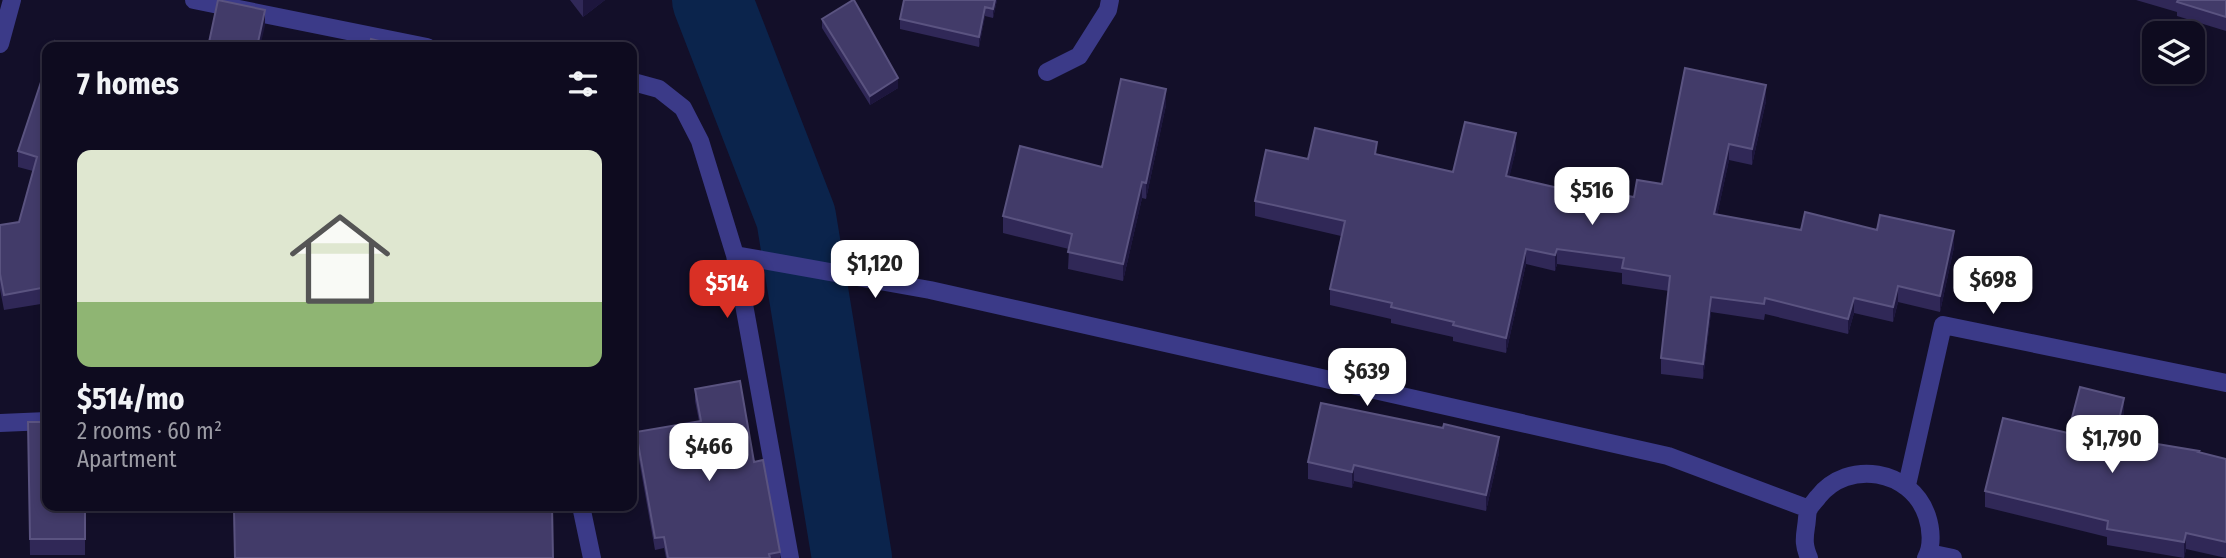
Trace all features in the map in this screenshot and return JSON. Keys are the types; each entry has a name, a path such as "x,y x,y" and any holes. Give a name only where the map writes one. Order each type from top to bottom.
{"street":[{"path":"0,44 12,0"},
{"path":"194,0 402,42"},
{"path":"1047,72 1079,56 1108,10 1110,0"},
{"path":"637,82 659,89 683,108 699,141 735,255 790,558"},
{"path":"735,255 930,290 1668,456 1809,509"},
{"path":"1907,485 1943,325 2226,383"},
{"path":"0,423 42,421"},
{"path":"1809,558 1803,544 1809,509 1827,486 1852,474 1881,474 1907,485 1923,505 1931,528 1928,556 1954,558"},
{"path":"582,511 592,558"}],"building":[{"path":"218,0 265,10 258,42 209,42"},
{"path":"854,0 898,78 870,96 822,19"},
{"path":"904,0 995,0 993,9 985,7 979,37 900,19"},
{"path":"2226,0 2226,17 2177,2"},
{"path":"1685,68 1766,85 1752,149 1729,144 1714,214 1801,230 1805,212 1877,230 1880,215 1954,231 1940,296 1898,286 1893,307 1854,298 1848,319 1765,298 1764,304 1711,297 1703,364 1661,358 1670,276 1622,268 1624,258 1557,249 1555,255 1526,249 1506,338 1391,307 1392,303 1330,289 1345,221 1255,201 1266,150 1308,159 1315,128 1377,142 1375,154 1453,172 1465,122 1516,133 1506,176 1580,193 1580,188 1634,197 1637,180 1662,184"},
{"path":"42,79 42,288 4,295 0,274 0,225 19,222 37,157 18,151"},
{"path":"1121,79 1166,89 1146,183 1142,182 1123,264 1068,252 1072,234 1003,216 1020,146 1102,167"},
{"path":"740,381 754,462 763,460 780,552 769,554 770,558 668,558 664,537 655,538 637,432 701,421 695,389"},
{"path":"2080,387 2124,398 2115,437 2199,451 2226,459 2226,542 2186,533 2184,542 2107,529 2108,521 1985,491 2003,418 2068,433"},
{"path":"1321,403 1443,428 1444,424 1499,437 1486,495 1354,465 1352,472 1308,462"},
{"path":"28,422 42,422 42,511 85,511 85,539 30,539"},
{"path":"234,511 552,511 553,558 235,558"}],"waterway":[{"path":"712,0 796,217 852,558"}]}
